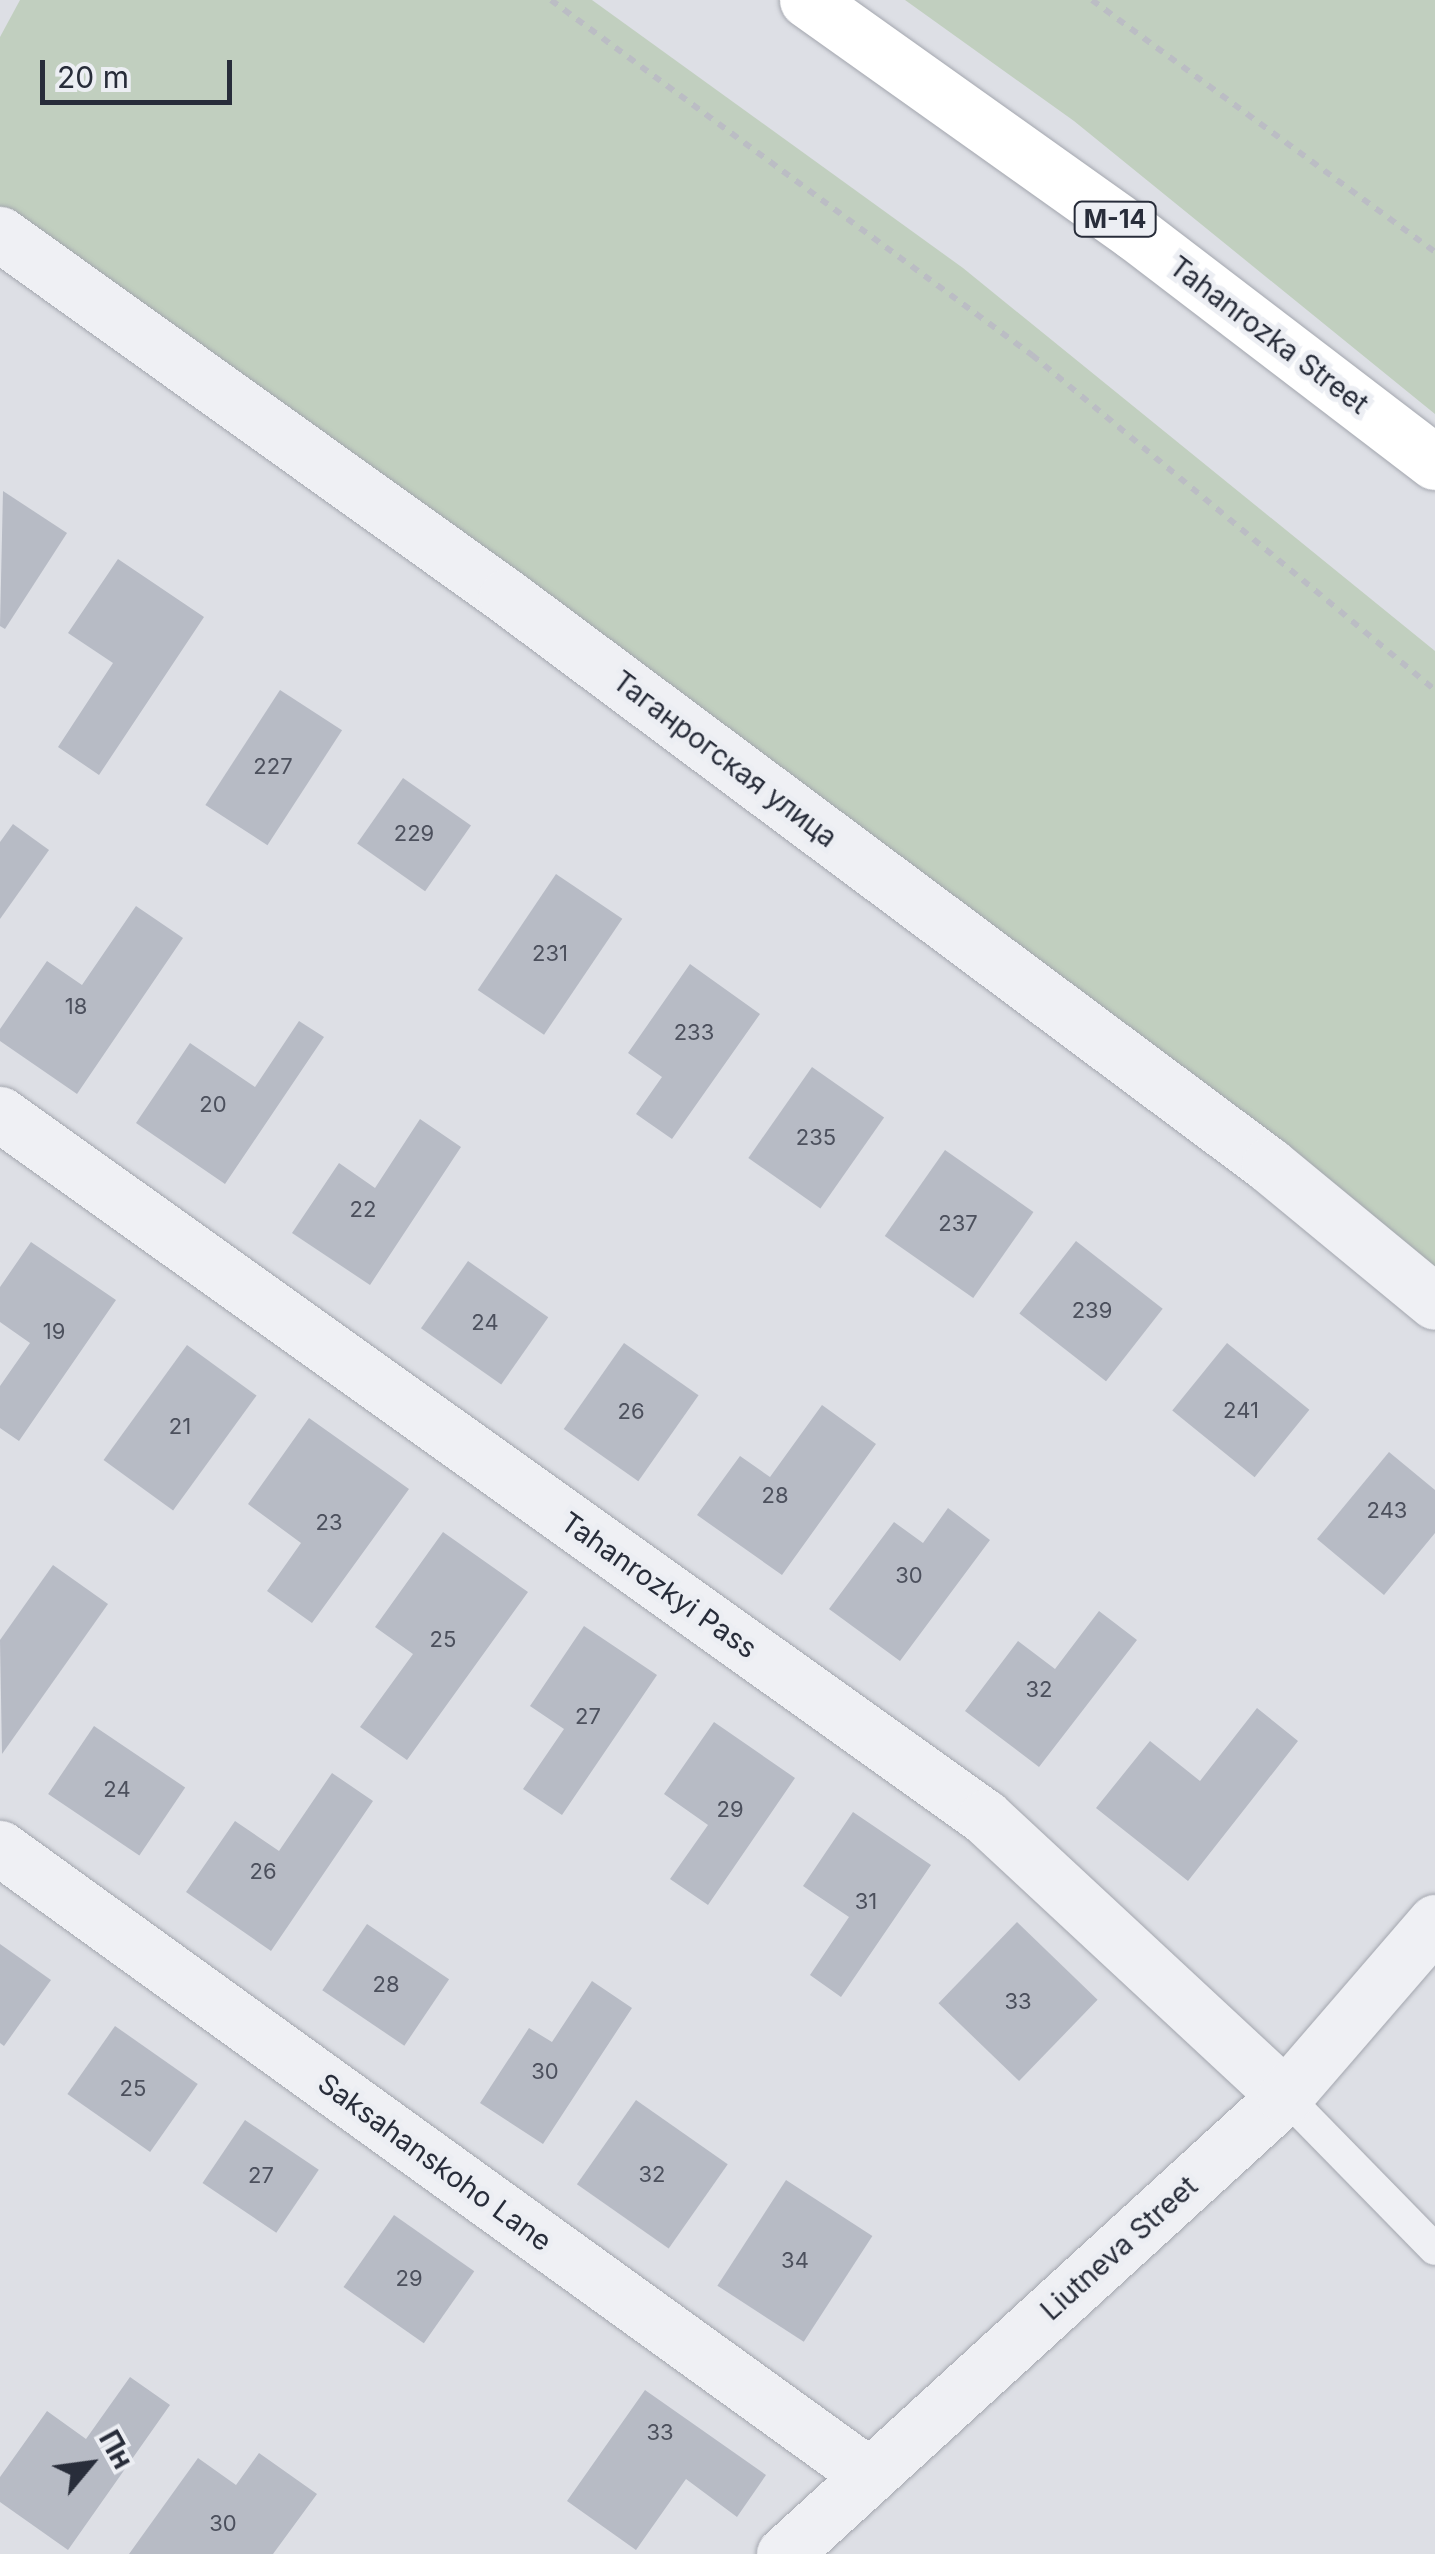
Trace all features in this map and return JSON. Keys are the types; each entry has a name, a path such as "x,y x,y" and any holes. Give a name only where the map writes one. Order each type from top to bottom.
{"highway":[{"name":"Tahanrozka Street","path":"807,0 1429,444"}],"street":[{"name":"Таганрогская улица","path":"0,234 554,631 1270,1165 1435,1302"},
{"name":"Tahanrozkyi Pass","path":"0,1114 985,1817 1285,2096"},
{"name":"Saksahanskoho Lane","path":"0,1848 870,2475"},
{"name":"Liutneva Street","path":"784,2554 1285,2096 1435,1922"}],"lane":[{"path":"1285,2096 1435,2249"}],"path":[{"path":"551,0 1032,355 1435,690"},
{"path":"1092,0 1435,252"}],"green space":[{"path":"20,0 592,0 963,268 1435,651 1435,1283 0,223 0,37"},
{"path":"905,0 1435,0 1435,414 1074,121"}],"building":[{"path":"3,491 67,533 5,629 0,626"},
{"path":"118,559 204,617 99,775 58,747 113,663 68,633"},
{"path":"280,690 342,730 267,845 205,805"},
{"path":"403,778 471,826 425,891 357,844"},
{"path":"13,824 49,850 0,919 0,842"},
{"path":"556,874 622,919 544,1035 478,990"},
{"path":"136,906 183,938 77,1094 0,1041 0,1029 47,961 82,985"},
{"path":"690,964 760,1014 672,1139 636,1114 662,1077 628,1053"},
{"path":"299,1021 324,1037 225,1184 136,1123 190,1043 255,1087"},
{"path":"812,1067 884,1117 820,1208 748,1158"},
{"path":"420,1119 461,1147 370,1285 292,1233 339,1163 375,1188"},
{"path":"945,1150 1033,1212 973,1298 885,1236"},
{"path":"1076,1241 1163,1309 1106,1381 1019,1313"},
{"path":"31,1242 116,1300 19,1441 0,1428 0,1386 30,1343 0,1322 0,1287"},
{"path":"468,1261 548,1317 501,1384 421,1328"},
{"path":"624,1343 699,1395 638,1481 564,1429"},
{"path":"1227,1343 1309,1410 1255,1477 1172,1411"},
{"path":"187,1345 257,1396 173,1510 104,1460"},
{"path":"822,1405 876,1444 782,1575 697,1515 740,1456 770,1477"},
{"path":"309,1418 409,1489 312,1623 267,1591 301,1543 248,1504"},
{"path":"1389,1452 1435,1490 1435,1533 1384,1595 1317,1539"},
{"path":"948,1508 990,1540 900,1661 829,1609 894,1522 923,1543"},
{"path":"443,1532 528,1592 407,1760 360,1727 413,1654 375,1627"},
{"path":"53,1565 108,1604 2,1754 0,1640"},
{"path":"1099,1611 1137,1640 1039,1767 965,1711 1018,1641 1055,1669"},
{"path":"584,1626 657,1675 562,1815 523,1789 564,1729 530,1706"},
{"path":"1257,1708 1298,1741 1188,1881 1096,1808 1150,1741 1200,1781"},
{"path":"714,1722 795,1778 708,1905 670,1879 708,1825 664,1794"},
{"path":"94,1726 185,1788 139,1855 48,1794"},
{"path":"332,1773 373,1801 271,1951 186,1892 235,1821 279,1851"},
{"path":"853,1812 931,1865 841,1997 810,1975 849,1917 803,1886"},
{"path":"1017,1922 1098,2000 1019,2081 939,2003"},
{"path":"367,1924 449,1979 404,2046 322,1990"},
{"path":"0,1944 51,1980 4,2046 0,2043"},
{"path":"592,1981 632,2008 543,2144 480,2103 529,2028 552,2042"},
{"path":"115,2026 198,2084 150,2152 67,2094"},
{"path":"636,2100 728,2164 669,2249 577,2184"},
{"path":"245,2120 319,2170 276,2233 203,2183"},
{"path":"786,2180 872,2236 804,2342 717,2286"},
{"path":"394,2215 474,2271 424,2343 344,2287"},
{"path":"130,2377 170,2405 68,2550 0,2502 0,2477 47,2411 86,2439"},
{"path":"645,2390 766,2475 737,2517 686,2479 636,2550 567,2501"},
{"path":"259,2453 317,2494 273,2554 129,2554 198,2458 236,2485"}]}
